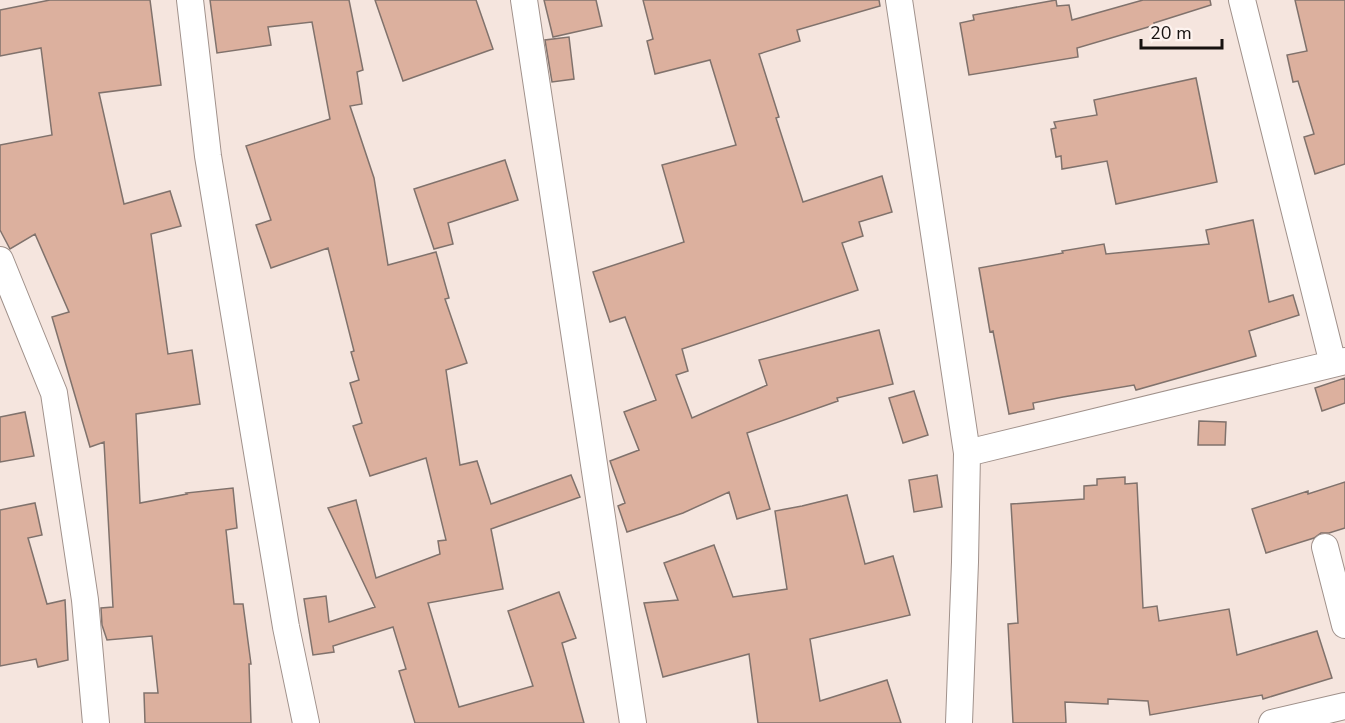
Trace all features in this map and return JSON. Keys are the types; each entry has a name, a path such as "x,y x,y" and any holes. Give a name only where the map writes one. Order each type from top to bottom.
{"street":[{"path":"190,0 208,156 286,627 306,723"},
{"path":"524,0 633,723"},
{"path":"899,0 967,453 959,723"},
{"path":"967,453 1339,363 1242,0"},
{"path":"0,260 54,393 85,600 96,723"},
{"path":"1324,547 1345,625"},
{"path":"1272,723 1345,706"}],"building":[{"path":"50,0 150,0 161,85 99,93 124,204 170,191 181,226 151,234 168,354 192,350 200,404 136,414 140,503 186,493 233,488 237,528 226,530 234,604 243,604 251,664 249,664 251,723 145,723 144,693 158,693 152,636 107,640 102,625 101,608 113,607 104,442 90,447 52,317 69,312 35,234 10,249 0,230 0,145 52,135 41,48 0,56 0,10"},
{"path":"210,0 349,0 363,70 357,72 362,104 350,106 374,178 388,265 436,252 449,298 445,299 467,363 446,370 460,465 477,461 491,504 571,475 580,497 491,529 503,589 428,603 459,707 533,686 508,611 559,592 576,638 562,643 584,723 415,723 399,671 406,669 393,627 333,646 334,652 313,655 304,599 326,596 329,622 375,607 328,508 356,500 376,578 440,554 438,541 446,540 426,458 370,476 353,426 362,423 350,383 359,380 328,248 271,268 256,225 271,220 246,146 330,119 312,22 268,27 271,45 217,53"},
{"path":"375,0 476,0 493,49 403,81"},
{"path":"544,0 596,0 602,26 553,37"},
{"path":"643,0 879,0 880,6 797,30 800,41 759,54 779,117 776,118 803,202 882,176 892,212 859,222 863,236 842,243 858,290 682,349 688,371 676,375 692,418 767,385 759,360 879,330 893,384 837,398 838,401 747,433 770,509 737,519 729,492 683,513 627,532 618,506 625,503 610,461 639,450 624,412 656,400 625,317 610,322 593,272 684,242 662,165 736,145 710,60 655,74 647,41 653,39"},
{"path":"1056,0 1057,6 1069,5 1072,20 1143,0 1210,0 1211,5 1154,23 1155,25 1077,48 1078,57 969,75 960,23 974,20 973,15"},
{"path":"1295,0 1345,0 1345,164 1315,174 1304,137 1314,134 1298,81 1293,82 1287,55 1307,51"},
{"path":"569,37 574,79 552,82 545,40"},
{"path":"1196,78 1217,182 1116,204 1107,161 1062,169 1061,156 1056,157 1051,129 1056,128 1054,122 1097,115 1094,100"},
{"path":"505,160 518,200 448,223 453,244 434,249 414,189"},
{"path":"1253,220 1269,302 1293,295 1299,315 1249,331 1256,356 1136,390 1134,385 1063,397 1033,403 1034,409 1009,414 993,331 990,332 979,268 1104,244 1106,254 1209,244 1206,230"},
{"path":"1345,378 1345,403 1322,411 1315,388"},
{"path":"914,391 928,435 903,443 889,398"},
{"path":"25,412 34,456 0,462 0,417"},
{"path":"1199,421 1226,422 1225,445 1198,445"},
{"path":"937,475 942,507 914,512 909,480"},
{"path":"1125,477 1125,484 1137,483 1143,608 1157,606 1159,621 1229,609 1237,655 1317,631 1332,678 1263,699 1262,695 1150,715 1148,701 1108,699 1108,704 1065,702 1066,723 1013,723 1008,624 1018,623 1011,504 1084,499 1084,486 1097,485 1097,479"},
{"path":"1345,482 1345,528 1321,533 1314,538 1266,553 1252,509"},
{"path":"847,495 865,564 893,556 910,615 810,639 820,701 887,680 901,723 758,723 749,654 663,677 644,603 678,600 664,563 714,545 733,597 787,589 775,511"},
{"path":"35,503 42,535 28,538 47,604 65,600 68,660 38,667 36,659 0,666 0,510"}]}
